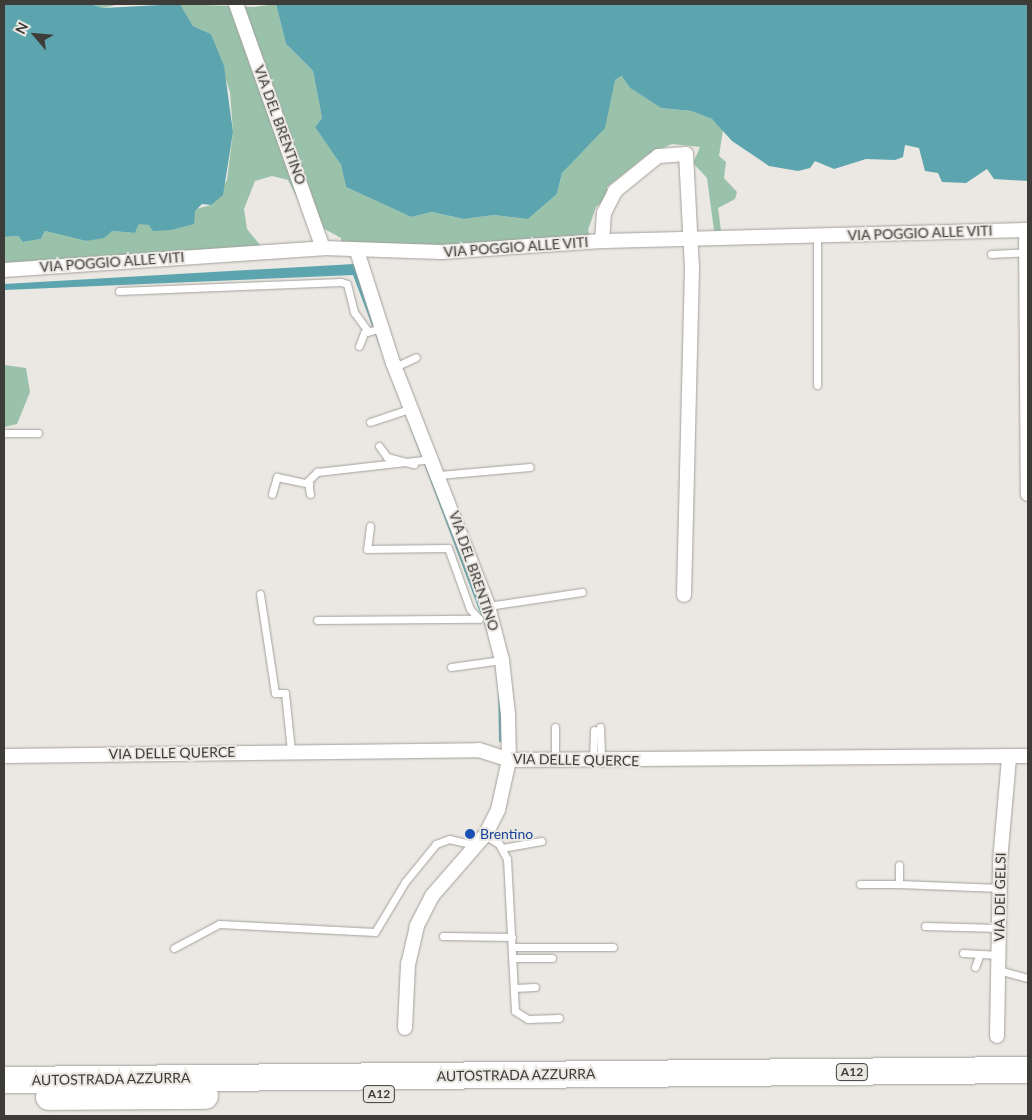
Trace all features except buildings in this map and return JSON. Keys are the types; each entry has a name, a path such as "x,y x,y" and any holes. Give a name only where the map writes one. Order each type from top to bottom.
{"highway":[{"name":"AUTOSTRADA AZZURRA","path":"4,1080 1028,1070"},
{"name":"AUTOSTRADA AZZURRA","path":"4,1098 1028,1087"}],"street":[{"name":"VIA DEL BRENTINO","path":"236,4 323,248"},
{"path":"602,241 604,213 615,192 658,156 686,154 692,239 684,595"},
{"name":"VIA POGGIO ALLE VITI","path":"4,270 323,248 357,251 441,252 602,241 1027,230"},
{"path":"1027,230 1028,494"},
{"name":"VIA DEL BRENTINO","path":"357,251 374,329 395,367 433,459 486,615 496,661 509,760 498,810 481,840 432,896 417,926 408,964 405,1028"},
{"name":"VIA DELLE QUERCE","path":"4,756 480,750 509,760 597,760 760,755 1009,759 1028,756"},
{"name":"VIA DEI GELSI","path":"998,1036 1000,888 1009,759"}],"lane":[{"path":"817,236 817,386"},
{"path":"991,254 1026,252"},
{"path":"119,291 341,282 347,284 354,312 374,329 359,346"},
{"path":"395,367 416,357"},
{"path":"370,422 412,408"},
{"path":"4,433 38,433"},
{"path":"380,446 387,458 415,465"},
{"path":"310,494 308,484 317,472 415,465 433,459"},
{"path":"439,476 530,467"},
{"path":"272,494 277,477 308,484"},
{"path":"370,526 367,549 448,548 470,609 486,615"},
{"path":"318,620 486,615 582,592"},
{"path":"260,594 275,693 284,693 291,752"},
{"path":"451,667 496,661"},
{"path":"555,727 555,760"},
{"path":"597,728 597,760"},
{"path":"174,948 219,924 375,932 405,882 436,844 449,839 481,840 502,848 541,841"},
{"path":"502,848 512,937 515,1011 522,1018 559,1018"},
{"path":"899,866 899,884"},
{"path":"860,884 1000,888"},
{"path":"925,926 999,928"},
{"path":"443,936 512,937"},
{"path":"512,947 613,947"},
{"path":"963,953 979,956 999,955"},
{"path":"975,967 979,956"},
{"path":"512,958 552,958"},
{"path":"998,970 1028,978"},
{"path":"514,988 535,987"}],"green space":[{"path":"90,4 120,4 103,8"},
{"path":"180,4 254,7 276,4 286,44 313,71 322,118 315,127 341,165 346,187 411,217 430,212 464,219 494,215 528,219 557,194 562,173 575,158 615,80 623,76 630,88 661,108 691,111 712,119 723,130 719,156 726,162 724,178 737,192 735,199 718,208 722,238 715,238 707,178 693,163 700,147 672,144 647,155 607,187 607,198 596,207 588,230 592,242 341,250 341,238 308,220 288,180 272,176 255,181 244,209 247,229 266,252 4,270 4,237 18,236 23,242 41,239 45,231 86,241 112,231 135,233 139,224 211,205 227,180 233,132 230,92 211,34 193,26"},
{"path":"4,365 26,368 30,392 17,424 4,427"}],"water":[{"path":"4,4 90,4 103,8 180,4 193,26 211,34 224,66 233,132 223,195 211,205 202,204 195,211 194,224 171,230 153,231 149,225 139,224 135,233 112,231 104,238 86,241 45,231 41,239 23,242 18,236 4,237"},
{"path":"276,4 1028,4 1028,181 994,179 987,169 966,183 942,182 938,173 925,171 919,148 905,145 903,157 895,160 866,159 834,169 815,161 810,168 798,171 769,166 732,141 712,119 691,111 661,108 630,88 622,76 615,80 605,128 562,173 557,194 528,219 494,215 464,219 431,212 411,217 346,187 341,165 315,127 322,118 313,71 286,44"},
{"path":"354,264 494,642 501,676 503,741 499,742 498,676 490,639 353,275 4,290 4,284"}],"place":[{"name":"Brentino","path":"470,834"}]}
